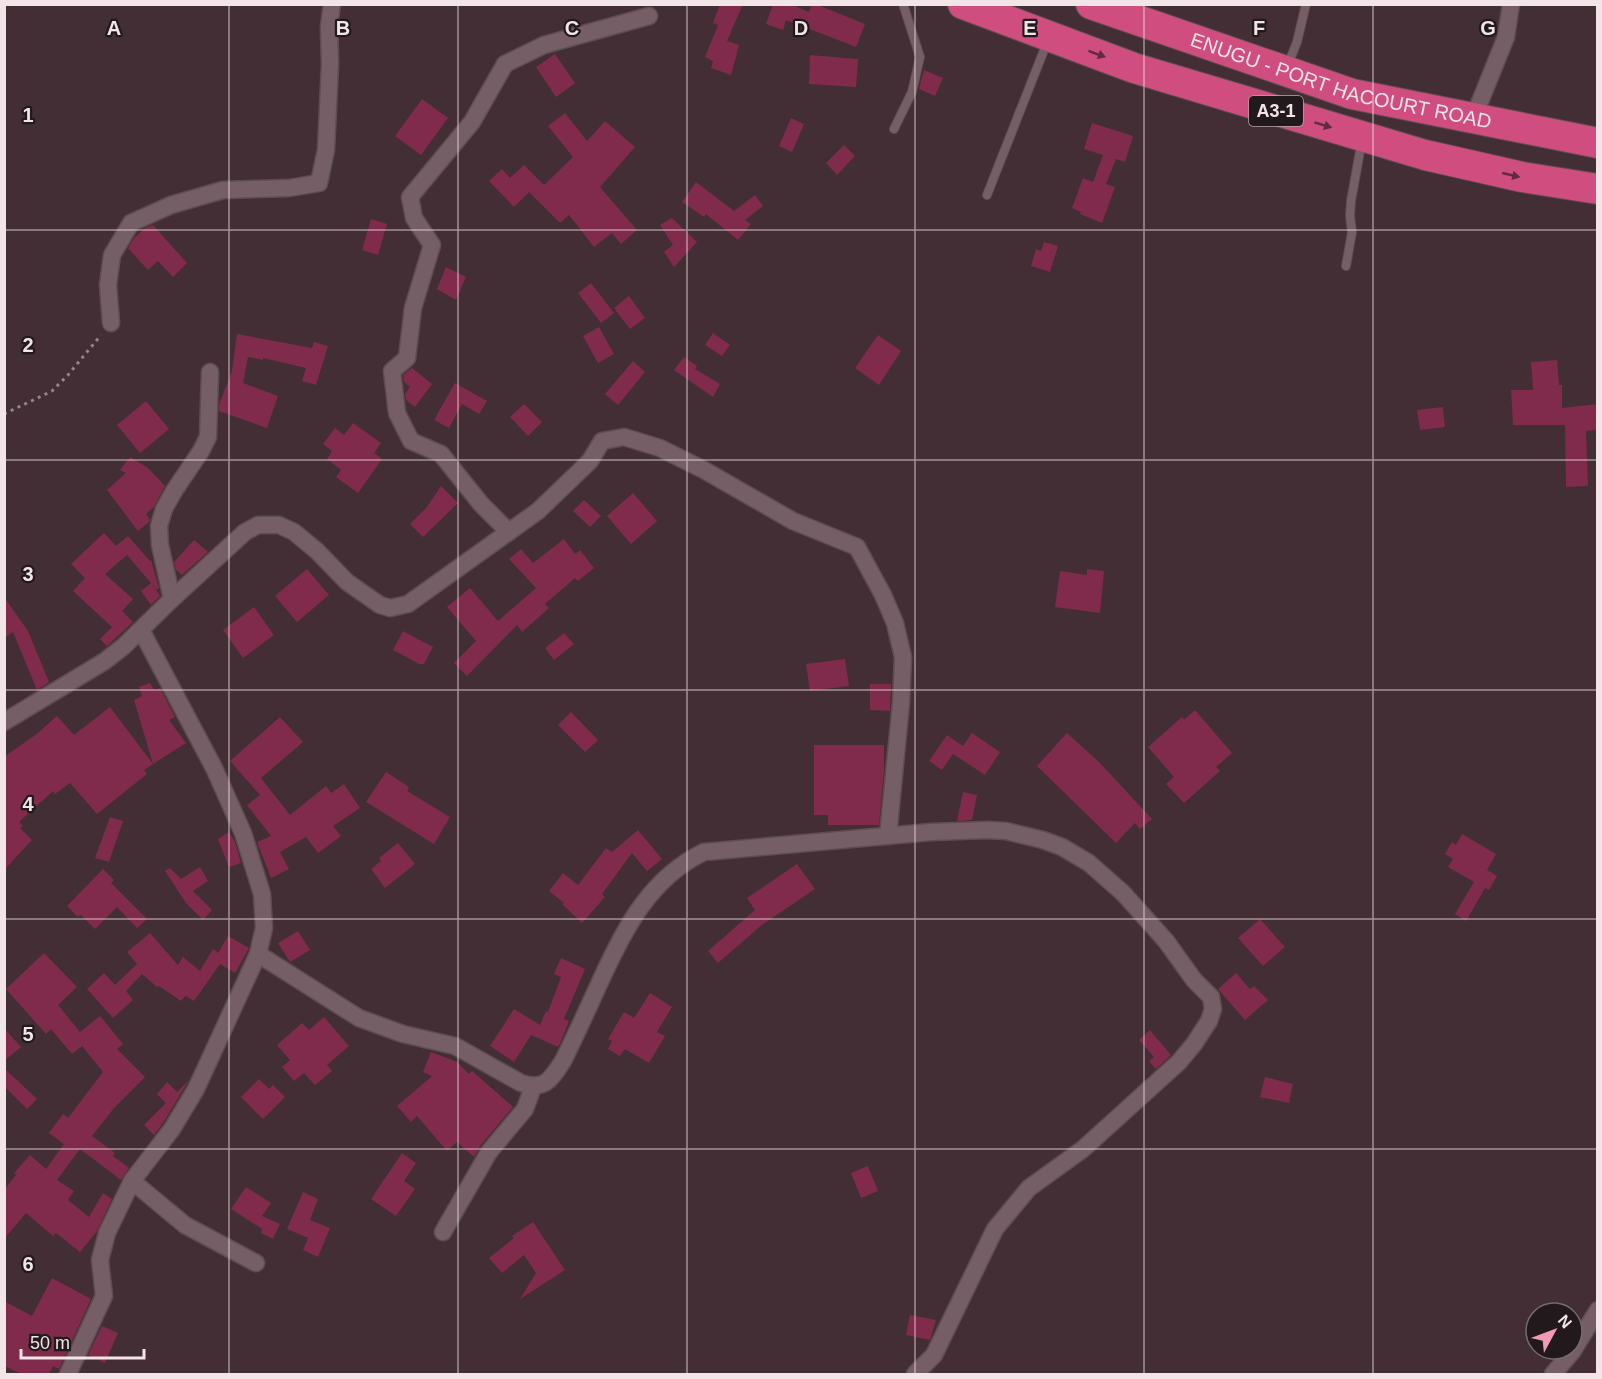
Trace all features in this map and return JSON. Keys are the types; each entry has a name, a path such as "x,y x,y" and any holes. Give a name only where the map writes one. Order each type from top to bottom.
{"highway":[{"name":"A3-1","path":"963,4 1134,68 1363,137 1425,155 1500,172 1598,189"},
{"name":"ENUGU - PORT HACOURT ROAD","path":"1091,4 1352,94 1598,143"}],"street":[{"path":"111,323 108,285 112,255 131,223 171,206 223,190 289,188 319,183 326,150 330,64 329,26 332,4"},
{"path":"1473,119 1506,37 1511,4"},
{"path":"509,532 481,504 441,454 411,441 397,413 392,371 407,358 413,308 432,245 414,218 410,197 472,122 505,64 544,45 649,16"},
{"path":"172,598 160,545 159,526 174,491 208,437 210,372"},
{"path":"4,722 105,661 124,646 172,598 245,532 258,525 279,525 294,532 317,551 346,582 380,605 390,608 408,604 538,511 590,461 602,441 624,437 660,448 704,470 792,521 857,547 895,623 903,657 901,703 888,836"},
{"path":"68,1374 104,1296 100,1260 107,1233 132,1181 185,1109 258,954 264,928 262,894 243,833 214,768 141,630"},
{"path":"258,954 359,1018 403,1034 454,1046 521,1083 533,1087 543,1085 563,1061 617,944 639,908 666,876 680,865 704,852 931,832 988,830 1025,836 1062,846 1089,863 1123,893 1166,941 1194,980 1211,997 1212,1009 1209,1021 1179,1062 1083,1149 1029,1188 1006,1214 995,1229 934,1355 915,1374"},
{"path":"443,1232 489,1152 525,1108 533,1087"},
{"path":"132,1181 185,1225 256,1263"},
{"path":"1553,1374 1572,1352 1598,1310"}],"lane":[{"path":"894,129 912,92 920,57 903,4"},
{"path":"1285,71 1297,42 1306,4"},
{"path":"987,195 1050,36"},
{"path":"1346,266 1352,232 1351,201 1363,137"}],"path":[{"path":"4,414 52,392 111,323"}],"building":[{"path":"720,4 743,4 727,41 739,45 731,75 711,68 713,61 705,57 718,25 713,23"},
{"path":"773,4 790,4 809,12 812,4 815,4 865,24 856,47 786,20 783,30 766,24"},
{"path":"555,54 575,83 556,97 536,67"},
{"path":"810,55 858,59 856,87 809,84"},
{"path":"924,70 943,78 935,96 919,89"},
{"path":"422,99 448,118 421,155 395,136"},
{"path":"565,113 587,141 605,121 635,147 600,187 637,230 621,244 612,233 594,247 569,215 560,223 529,192 514,207 489,181 502,169 510,178 524,165 544,185 573,157 548,126"},
{"path":"791,118 804,124 792,152 779,146"},
{"path":"1092,123 1133,136 1125,162 1116,159 1106,184 1115,187 1102,223 1072,208 1083,178 1093,182 1103,155 1084,149"},
{"path":"844,145 855,156 837,175 826,163"},
{"path":"696,182 734,211 755,195 763,206 745,220 751,224 738,240 706,214 704,217 682,202"},
{"path":"672,218 697,242 674,267 664,252 673,245 660,225"},
{"path":"371,219 387,224 378,255 362,250"},
{"path":"153,225 187,263 173,277 158,261 148,270 128,248 134,238 145,228"},
{"path":"1044,242 1058,246 1050,272 1031,266 1036,249 1041,251"},
{"path":"446,267 466,277 456,300 437,289"},
{"path":"591,283 614,313 601,323 578,293"},
{"path":"629,296 645,318 630,329 614,308"},
{"path":"599,327 614,354 598,363 583,336"},
{"path":"713,333 730,345 722,356 705,345"},
{"path":"237,334 312,348 314,342 328,346 316,385 302,381 306,368 263,358 263,360 248,357 243,383 278,396 267,428 219,411 219,405 232,371"},
{"path":"878,335 901,351 879,385 855,368"},
{"path":"684,357 697,366 695,369 720,384 713,397 674,370"},
{"path":"1557,360 1559,385 1562,385 1562,408 1598,404 1598,430 1586,431 1588,486 1566,487 1565,425 1513,425 1511,390 1533,390 1531,362"},
{"path":"633,361 645,372 618,405 605,394"},
{"path":"412,368 432,384 415,407 406,400 405,394 410,387 404,382 403,375"},
{"path":"455,383 487,401 479,414 462,404 449,428 434,420"},
{"path":"146,401 169,429 140,453 117,425"},
{"path":"524,404 542,422 528,436 510,417"},
{"path":"1443,407 1445,427 1420,430 1417,410"},
{"path":"353,423 381,443 374,453 382,459 358,493 336,477 341,470 327,459 332,451 323,444 335,428 344,435"},
{"path":"130,457 148,468 165,486 154,507 146,514 149,522 138,531 107,490 126,473 120,470"},
{"path":"441,486 458,503 423,537 410,524 427,507"},
{"path":"633,493 657,521 631,544 607,516"},
{"path":"584,500 601,516 590,527 573,511"},
{"path":"104,533 116,546 128,536 151,560 159,588 157,590 152,584 160,596 151,605 141,591 151,583 127,555 105,574 133,599 122,611 133,622 107,646 100,639 112,627 73,591 85,578 71,564"},
{"path":"564,539 575,554 580,550 594,568 578,581 575,578 545,604 549,608 522,632 517,625 467,676 454,663 476,641 447,607 470,588 498,621 536,588 509,559 521,549 533,563"},
{"path":"194,540 208,552 182,575 176,570 174,562"},
{"path":"307,569 329,595 297,622 275,596"},
{"path":"1087,569 1104,571 1100,613 1055,607 1060,571 1087,575"},
{"path":"4,597 28,631 49,682 37,690 13,632 4,638"},
{"path":"254,607 274,635 243,658 223,630"},
{"path":"403,631 433,647 424,664 419,664 393,650"},
{"path":"564,633 574,644 554,660 545,648"},
{"path":"845,659 849,686 810,691 806,664"},
{"path":"150,683 154,690 160,688 175,717 169,720 186,743 153,764 134,700 142,696 139,687"},
{"path":"870,684 891,684 890,711 870,710"},
{"path":"110,707 153,764 144,770 147,774 97,814 70,783 55,794 53,791 19,822 23,826 20,828 32,840 4,870 4,757 38,733 57,716 74,735"},
{"path":"1195,710 1232,753 1216,767 1220,771 1184,803 1166,784 1174,777 1148,747 1182,717 1184,720"},
{"path":"571,712 598,740 585,752 558,725"},
{"path":"280,717 303,742 261,778 290,815 326,786 331,793 344,784 360,808 333,826 341,836 318,853 306,837 280,852 289,869 271,878 257,842 271,836 247,805 260,795 230,761"},
{"path":"972,733 1000,752 985,775 953,754 942,770 929,761 947,735 963,746"},
{"path":"1067,733 1099,762 1152,819 1140,829 1135,823 1116,843 1037,766"},
{"path":"814,745 884,745 879,825 828,825 828,815 814,815"},
{"path":"386,772 409,787 407,791 450,817 434,844 366,802"},
{"path":"963,792 977,795 972,820 957,821"},
{"path":"110,817 123,821 109,862 95,858"},
{"path":"638,830 662,859 647,871 632,853 602,894 605,897 582,923 562,904 564,903 549,891 563,873 578,885 606,848 612,852"},
{"path":"229,832 235,842 241,863 229,867 218,839"},
{"path":"1462,834 1496,854 1487,870 1497,876 1489,890 1485,888 1466,921 1455,914 1474,882 1448,867 1453,859 1445,854 1452,842 1456,845"},
{"path":"398,843 415,864 385,888 371,869 381,861 379,858"},
{"path":"797,864 815,889 763,924 718,963 708,951 755,910 747,898"},
{"path":"200,867 208,881 193,891 212,910 203,920 186,903 165,871 170,868 181,879"},
{"path":"103,869 114,880 111,883 147,919 137,928 117,907 95,929 81,915 78,917 67,906"},
{"path":"1260,919 1285,947 1263,966 1238,938"},
{"path":"298,931 310,950 290,962 278,943"},
{"path":"150,933 178,965 183,957 200,971 213,949 218,953 228,936 249,948 235,973 220,964 194,1001 186,996 187,994 181,1001 159,986 157,987 142,974 126,991 133,1000 113,1018 87,989 104,973 115,985 137,964 127,952"},
{"path":"44,953 77,987 58,1005 80,1032 100,1016 123,1044 117,1049 145,1077 114,1108 92,1136 115,1153 113,1156 129,1168 121,1180 80,1149 57,1180 74,1191 68,1200 89,1217 103,1193 112,1199 97,1231 80,1252 56,1233 53,1236 26,1213 4,1239 4,1190 16,1175 14,1173 30,1155 46,1169 64,1144 49,1133 63,1114 68,1118 103,1072 82,1046 72,1054 51,1029 46,1034 6,989"},
{"path":"561,958 585,969 564,1019 569,1021 562,1039 558,1047 531,1035 514,1062 490,1046 514,1009 540,1025 546,1011 548,1012 561,977 554,974"},
{"path":"1236,973 1250,989 1254,986 1268,1000 1245,1020 1218,989"},
{"path":"650,993 672,1007 657,1032 665,1036 649,1063 625,1049 620,1056 608,1049 612,1041 608,1039 624,1012 634,1018"},
{"path":"324,1017 349,1046 327,1065 332,1071 315,1085 304,1073 294,1081 282,1067 290,1060 277,1045 302,1023 309,1030"},
{"path":"4,1028 21,1047 4,1061"},
{"path":"1150,1030 1171,1055 1156,1069 1149,1061 1154,1057 1139,1040"},
{"path":"431,1052 457,1062 469,1074 472,1071 513,1107 481,1145 474,1157 457,1142 447,1151 417,1116 411,1122 397,1106 432,1076 423,1072"},
{"path":"4,1068 37,1099 27,1109 4,1086"},
{"path":"1265,1077 1293,1084 1289,1103 1260,1097"},
{"path":"259,1079 269,1089 273,1085 285,1097 263,1119 241,1097"},
{"path":"189,1080 154,1135 144,1125 166,1103 157,1094 167,1082 177,1092"},
{"path":"402,1153 416,1163 404,1181 415,1189 396,1216 371,1199"},
{"path":"868,1166 878,1191 861,1198 851,1173"},
{"path":"246,1187 271,1203 262,1216 280,1224 273,1239 261,1233 262,1229 231,1209"},
{"path":"303,1192 318,1199 310,1220 330,1228 318,1257 303,1250 308,1238 287,1229"},
{"path":"533,1222 565,1270 520,1299 536,1273 524,1255 502,1273 489,1258 514,1238 512,1236"},
{"path":"52,1278 91,1299 59,1369 53,1366 49,1374 22,1374 4,1366 4,1301 32,1316"},
{"path":"910,1315 936,1320 930,1340 906,1335"},
{"path":"102,1326 118,1333 105,1363 88,1355"}]}
